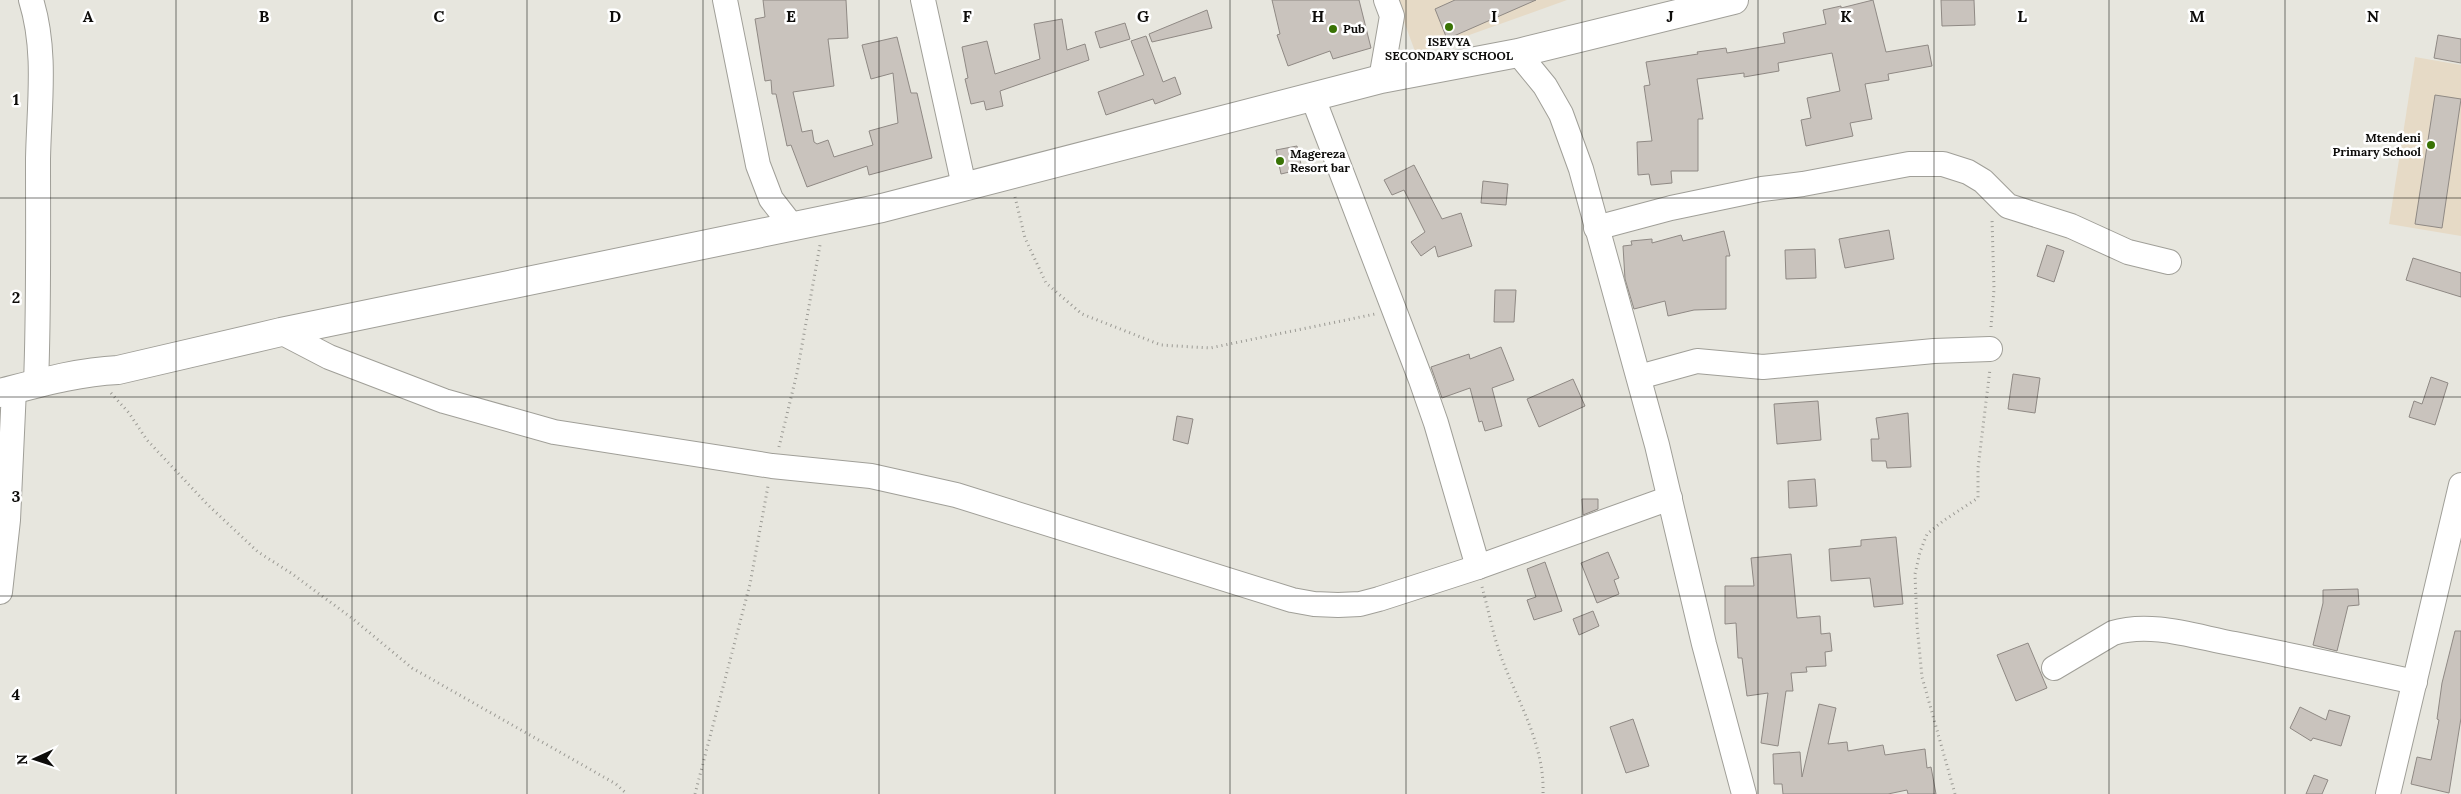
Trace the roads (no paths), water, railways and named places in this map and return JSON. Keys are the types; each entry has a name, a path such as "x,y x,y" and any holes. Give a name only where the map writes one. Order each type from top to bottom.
{"street":[{"path":"0,592 8,520 17,388 40,293 38,202 40,60 36,18 31,0"},
{"path":"725,0 758,165 771,199 792,226"},
{"path":"923,0 964,186"},
{"path":"1381,79 1392,16 1386,0"},
{"path":"17,388 93,371 118,370 282,332 882,208 1381,79 1518,53 1734,0"},
{"path":"1518,53 1545,86 1561,114 1581,169 1639,377 1704,644 1744,794"},
{"path":"1313,98 1395,309 1436,423 1477,568"},
{"path":"1596,228 1671,208 1762,189 1803,184 1909,164 1943,164 1962,170 1983,181 2008,206 2071,226 2128,252 2169,262"},
{"path":"282,332 329,357 444,401 554,432 772,466 871,476 956,496 1292,600 1314,604 1360,604 1477,568 1670,498"},
{"path":"1639,377 1698,361 1763,367 1934,351 1990,349"},
{"path":"2388,794 2461,485"},
{"path":"2054,668 2114,633 2124,630 2153,629 2292,655 2415,682"}],"place":[{"name":"ISEVYA SECONDARY SCHOOL","path":"1449,27"},
{"name":"Pub","path":"1333,29"},
{"name":"Mtendeni Primary School","path":"2431,145"},
{"name":"Magereza Resort bar","path":"1280,161"}]}
